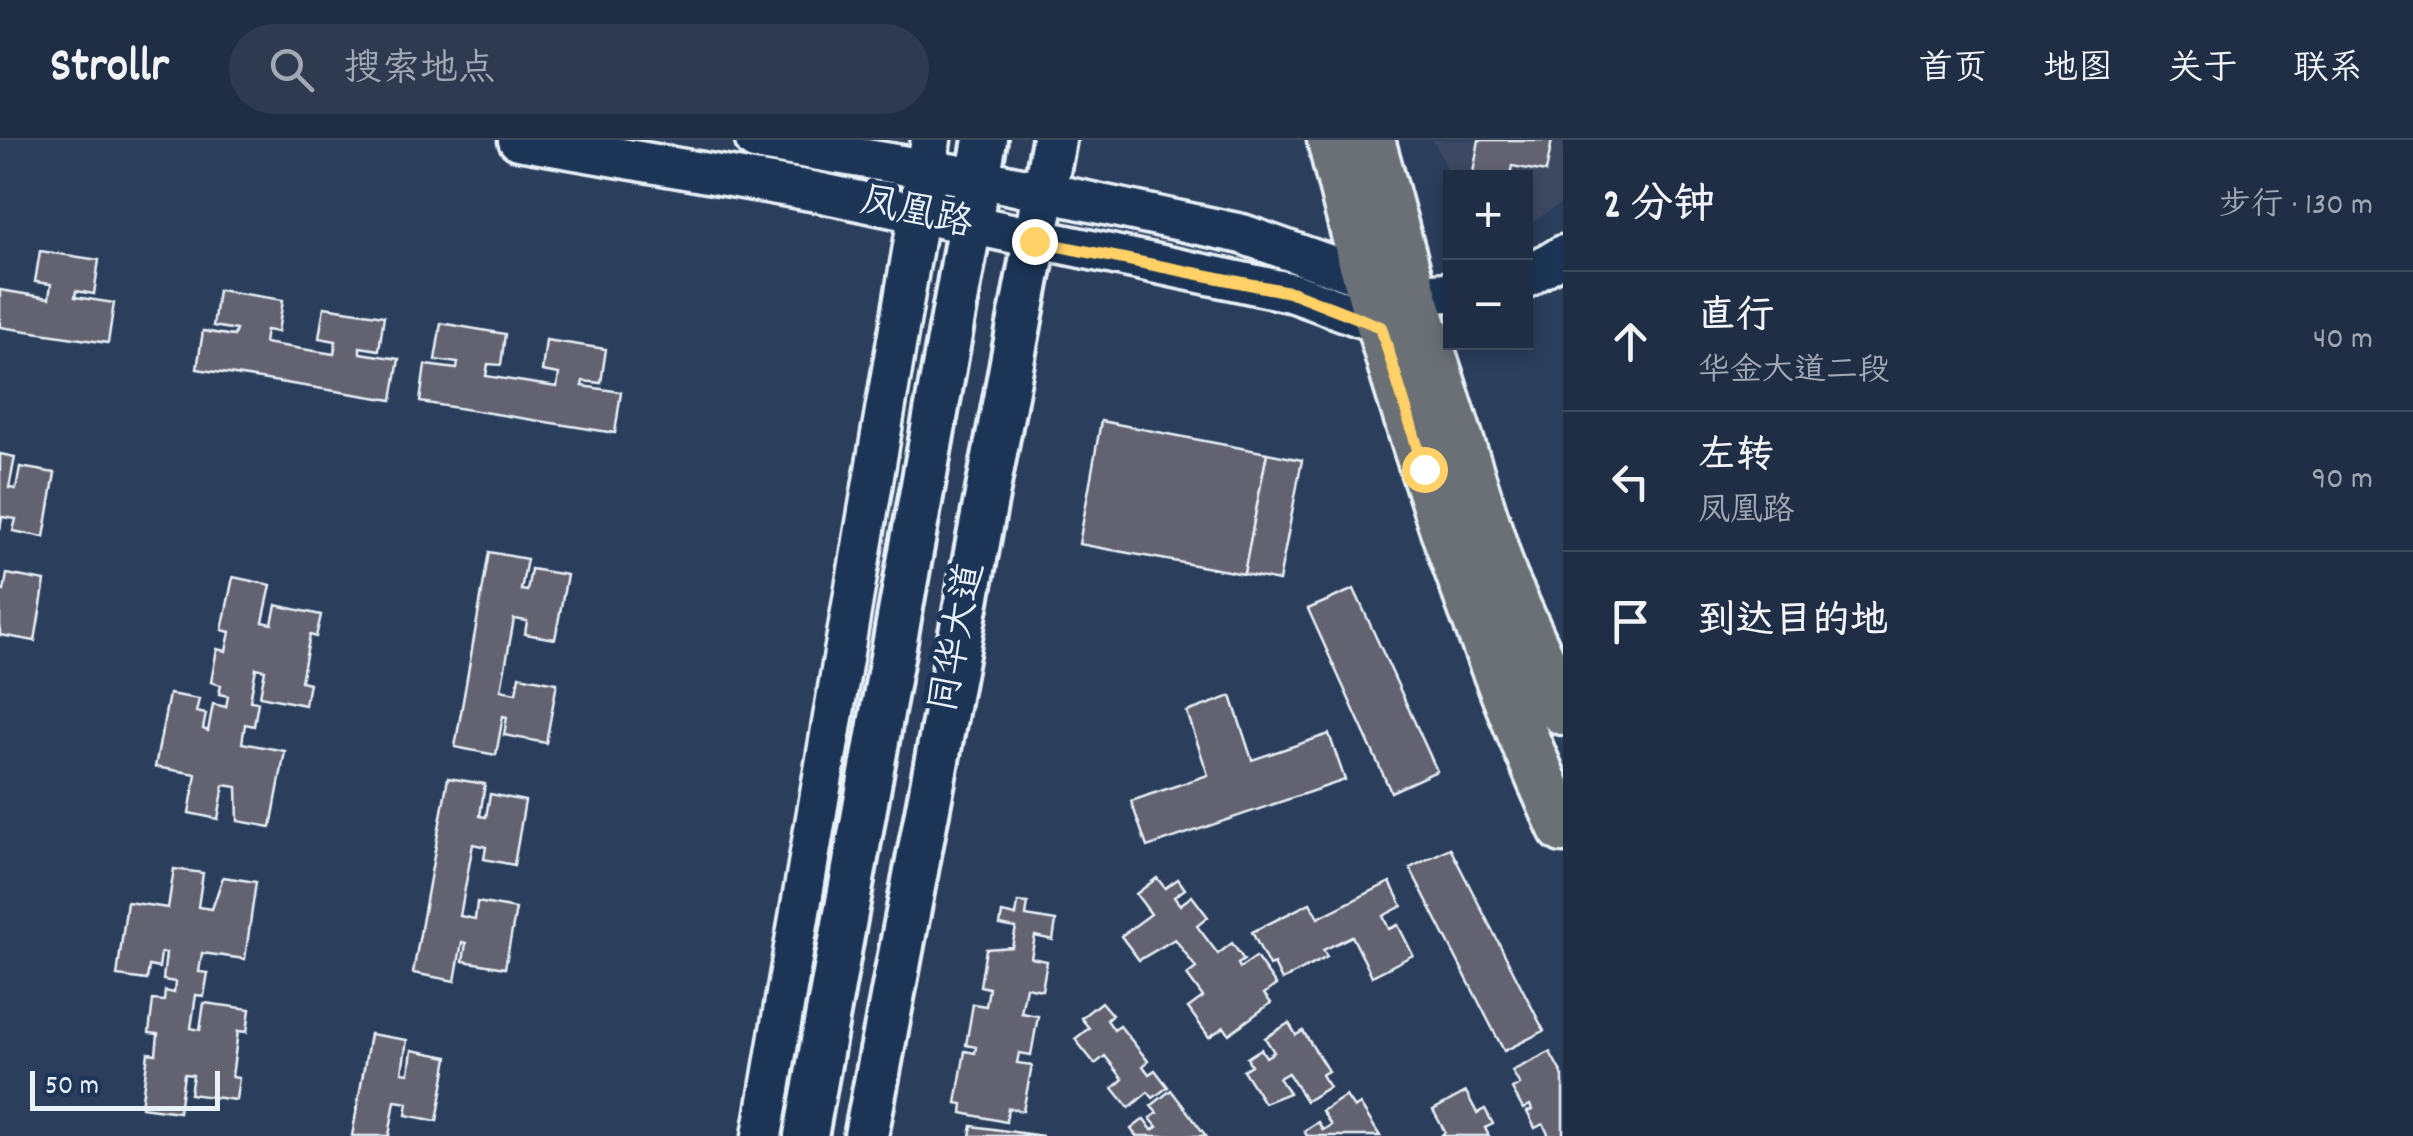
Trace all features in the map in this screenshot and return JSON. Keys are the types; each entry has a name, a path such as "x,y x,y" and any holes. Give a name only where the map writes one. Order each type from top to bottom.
{"main road":[{"name":"同华大道","path":"866,1136 1054,140"},
{"path":"1332,140 1366,280 1417,313"},
{"path":"1370,140 1417,313 1504,579 1563,710"},
{"name":"同华大道","path":"806,1136 981,159"},
{"path":"1417,313 1424,469 1531,757 1563,828"}],"street":[{"name":"凤凰路","path":"518,140 816,192 1034,241 1294,293 1417,313"},
{"name":"凤凰路","path":"755,140 981,159 1044,192 1242,234 1366,280"},
{"path":"762,1136 928,154"},
{"path":"1533,274 1563,255"}],"shaded area":[{"path":"1433,140 1563,140 1563,202 1533,221 1533,170 1448,170"}],"building":[{"path":"1479,140 1552,140 1546,172 1512,166 1511,170 1473,170"},
{"path":"40,251 99,260 94,294 76,291 75,297 114,303 108,343 0,327 0,290 49,298 51,284 35,282"},
{"path":"218,290 283,300 278,332 266,330 264,343 334,354 336,341 319,338 324,307 384,316 379,350 360,347 360,353 399,359 392,400 197,369 203,331 234,336 236,330 213,326"},
{"path":"441,323 505,334 501,365 488,364 486,376 557,387 559,374 542,371 546,340 606,349 601,383 583,381 582,386 621,392 615,433 420,402 425,365 457,369 458,363 435,360"},
{"path":"1101,421 1267,453 1244,574 1079,544"},
{"path":"1267,453 1302,460 1279,581 1244,574"},
{"path":"0,454 15,457 9,488 16,489 20,467 55,473 44,537 13,531 16,519 2,517 0,530"},
{"path":"489,552 527,559 521,590 527,591 531,569 567,575 555,639 525,634 527,621 514,619 501,690 516,693 519,676 557,683 546,743 504,735 507,717 503,716 496,755 455,747"},
{"path":"7,574 45,581 35,641 0,635 0,590 4,591"},
{"path":"233,577 271,585 263,622 272,624 276,605 321,615 316,637 310,635 301,681 309,683 305,705 260,696 265,670 256,668 250,701 258,702 254,726 245,724 242,743 285,751 271,827 238,821 237,787 224,785 218,819 189,813 196,774 155,767 169,694 199,699 196,712 206,714 203,729 208,731 213,704 226,707 228,696 219,694 221,685 211,682 217,649 226,651 230,632 222,630"},
{"path":"1354,589 1437,771 1391,792 1308,609"},
{"path":"1231,696 1252,760 1329,734 1345,780 1147,847 1131,801 1208,775 1187,712"},
{"path":"448,778 485,784 480,816 486,817 490,794 525,801 514,865 484,859 486,847 473,844 460,916 475,919 477,902 516,909 505,968 463,961 466,943 462,942 455,981 413,973"},
{"path":"1450,848 1544,1031 1504,1051 1410,868"},
{"path":"174,869 203,873 198,907 212,909 223,877 256,882 245,959 202,953 199,972 208,973 204,996 196,995 191,1028 200,1030 204,1003 250,1009 247,1032 238,1031 232,1077 239,1078 236,1100 190,1094 193,1075 184,1074 179,1112 141,1107 148,1053 156,1054 158,1034 149,1033 153,1000 164,1001 165,991 174,993 175,982 163,980 166,953 161,953 159,968 149,966 147,980 117,976 127,902 168,908"},
{"path":"1157,878 1165,888 1178,879 1185,889 1174,897 1180,905 1192,896 1208,917 1197,926 1218,954 1232,943 1244,960 1238,964 1240,968 1256,957 1276,985 1264,994 1271,1003 1229,1034 1224,1027 1209,1037 1188,1008 1203,997 1187,975 1196,968 1175,939 1139,960 1121,936 1151,914 1136,894"},
{"path":"1390,882 1402,906 1383,916 1389,929 1398,925 1413,955 1372,976 1352,936 1323,950 1327,957 1282,980 1274,964 1269,966 1252,932 1310,903 1318,918"},
{"path":"1018,902 1028,903 1026,916 1056,921 1053,940 1035,936 1031,958 1047,961 1042,990 1026,987 1021,1013 1038,1016 1031,1055 1019,1053 1017,1063 1032,1065 1023,1111 1008,1108 1006,1122 962,1113 963,1104 956,1103 965,1051 975,1053 976,1047 966,1045 973,1004 986,1006 989,988 980,986 986,949 1012,947 1016,928 1000,925 1002,913 1016,916"},
{"path":"1101,1002 1112,1015 1107,1020 1114,1030 1120,1026 1148,1061 1143,1066 1149,1074 1155,1070 1168,1087 1153,1098 1148,1092 1129,1108 1113,1088 1123,1079 1105,1056 1095,1064 1075,1039 1089,1028 1081,1018"},
{"path":"1289,1023 1296,1035 1303,1031 1328,1071 1321,1075 1329,1087 1306,1101 1288,1073 1279,1078 1289,1093 1264,1103 1243,1070 1251,1065 1247,1058 1261,1049 1266,1057 1274,1052 1265,1038"},
{"path":"370,1034 407,1040 402,1072 409,1073 412,1050 448,1057 437,1121 406,1115 408,1103 395,1101 389,1136 352,1136"},
{"path":"1550,1052 1563,1076 1563,1136 1549,1136 1543,1124 1535,1128 1527,1112 1532,1110 1530,1105 1523,1109 1512,1089 1520,1085 1512,1071"},
{"path":"1171,1090 1206,1136 1136,1136 1131,1129 1144,1119 1152,1130 1157,1127 1150,1118 1157,1113 1151,1106"},
{"path":"1466,1092 1477,1113 1485,1109 1493,1124 1485,1128 1489,1136 1441,1136 1445,1132 1433,1110"},
{"path":"1346,1096 1354,1108 1360,1104 1380,1136 1307,1136 1304,1131 1318,1122 1323,1130 1331,1125 1322,1111"},
{"path":"972,1126 1043,1136 970,1136"}],"route":[{"path":"1034,241 1294,293 1381,327 1424,469"}]}
